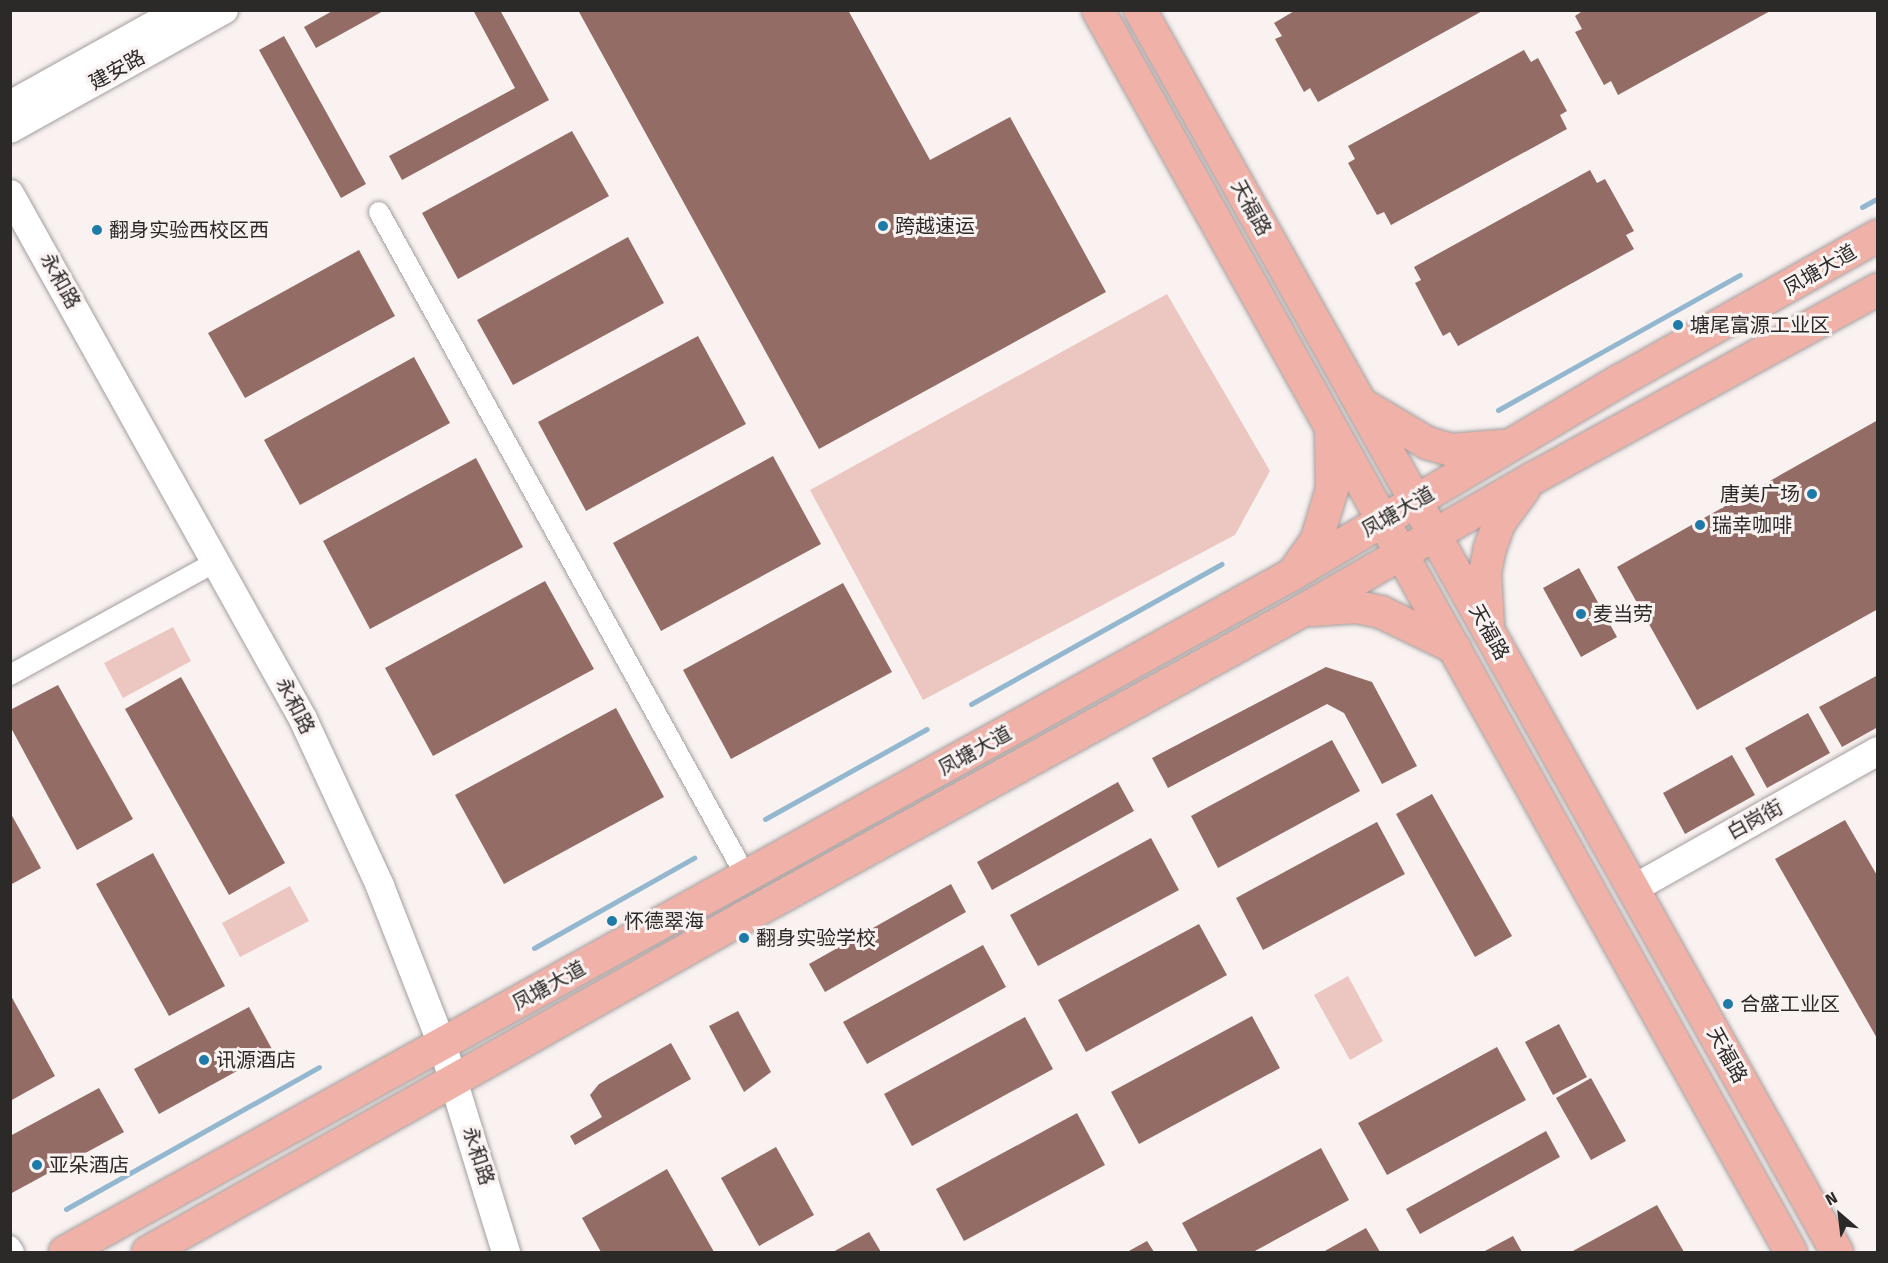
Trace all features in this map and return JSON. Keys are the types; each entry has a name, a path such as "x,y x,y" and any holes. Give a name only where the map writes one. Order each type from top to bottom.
{"main road":[{"name":"天福路","path":"1098,10 1791,1252"},
{"name":"天福路","path":"1140,10 1838,1252"},
{"name":"凤塘大道","path":"65,1252 747,878 1291,575 1878,236"},
{"name":"凤塘大道","path":"148,1252 454,1083 753,912 1302,612 1537,476 1878,289"},
{"path":"1361,404 1427,443 1451,450 1493,449 1527,437"},
{"path":"1291,575 1317,539 1326,514 1335,462 1331,425"},
{"path":"1488,631 1485,573 1490,548 1499,523 1514,499 1537,476"},
{"path":"1302,612 1357,607 1378,611 1455,648"}],"street":[{"name":"建安路","path":"10,105 181,10"},
{"name":"建安路","path":"10,129 224,10"},
{"name":"永和路","path":"10,194 217,561 303,719 380,886 442,1044 506,1252"},
{"path":"380,212 747,878"},
{"path":"10,675 217,561"},
{"name":"白岗街","path":"1633,889 1878,752"},
{"path":"10,1246 14,1252"}],"shaded area":[{"path":"1167,294 1270,471 1235,535 923,700 810,490"},
{"path":"173,627 191,661 123,698 104,663"},
{"path":"290,886 309,921 240,957 222,923"},
{"path":"1348,976 1383,1041 1350,1060 1314,995"}],"building":[{"path":"334,10 385,10 316,48 304,27"},
{"path":"473,10 500,10 549,100 402,180 389,156 515,88"},
{"name":"跨越速运","path":"578,10 848,10 930,160 1010,117 1106,292 819,449"},
{"path":"1296,10 1484,10 1318,102 1310,88 1304,92 1275,39 1282,36 1274,23"},
{"path":"1584,10 1772,10 1618,95 1611,81 1604,85 1575,32 1582,29 1575,16"},
{"path":"284,36 366,184 341,198 259,50"},
{"path":"1524,50 1531,62 1538,58 1567,111 1560,115 1567,129 1391,225 1384,212 1377,215 1348,163 1355,159 1348,146"},
{"path":"572,131 609,196 458,279 422,213"},
{"path":"1590,170 1597,183 1605,179 1634,231 1626,235 1634,249 1458,346 1450,332 1443,336 1415,283 1421,280 1414,267"},
{"path":"628,237 664,303 513,385 477,320"},
{"path":"359,250 395,316 245,398 208,333"},
{"path":"698,336 746,424 586,511 538,422"},
{"path":"414,357 450,423 300,505 264,440"},
{"name":"唐美广场","path":"1878,420 1878,609 1697,710 1617,567"},
{"path":"773,456 821,544 661,631 613,543"},
{"path":"476,458 523,547 370,629 323,541"},
{"path":"1579,568 1617,637 1581,657 1543,588"},
{"path":"545,581 594,669 433,756 385,668"},
{"path":"843,583 892,672 731,759 683,670"},
{"path":"1326,667 1372,682 1417,766 1382,784 1344,713 1327,704 1168,788 1152,758"},
{"path":"1878,675 1878,727 1842,747 1819,707"},
{"path":"181,677 285,863 229,895 125,709"},
{"path":"58,685 133,819 77,850 10,726 10,710"},
{"path":"616,708 664,797 504,884 455,795"},
{"path":"1808,713 1830,753 1767,788 1745,748"},
{"path":"1332,740 1360,791 1218,868 1191,816"},
{"path":"1732,755 1755,795 1685,834 1663,793"},
{"path":"1118,782 1134,811 992,890 977,862"},
{"path":"1432,794 1512,936 1475,957 1396,814"},
{"path":"10,812 41,868 10,885"},
{"path":"1845,820 1878,877 1878,1040 1775,859"},
{"path":"1377,822 1405,874 1263,950 1236,898"},
{"path":"1151,838 1179,890 1038,966 1010,915"},
{"path":"153,853 225,986 169,1016 96,884"},
{"path":"951,884 966,912 825,992 809,964"},
{"path":"1199,924 1227,975 1086,1052 1058,1000"},
{"path":"983,945 1006,987 867,1064 843,1022"},
{"path":"10,994 55,1076 10,1101"},
{"name":"讯源酒店","path":"249,1007 273,1051 159,1114 134,1069"},
{"path":"738,1011 771,1072 744,1092 709,1026"},
{"path":"1252,1016 1280,1068 1139,1144 1111,1092"},
{"path":"1025,1017 1053,1069 912,1146 884,1094"},
{"path":"1559,1024 1587,1077 1553,1095 1525,1042"},
{"path":"671,1043 691,1079 575,1145 570,1136 602,1117 590,1095 599,1084"},
{"path":"1497,1047 1526,1100 1387,1175 1358,1123"},
{"path":"1591,1078 1626,1141 1591,1160 1556,1098"},
{"name":"亚朵酒店","path":"99,1088 124,1132 10,1194 10,1136"},
{"path":"1077,1113 1105,1165 964,1241 936,1189"},
{"path":"1546,1131 1560,1157 1420,1234 1406,1209"},
{"path":"776,1147 814,1215 759,1246 721,1178"},
{"path":"1321,1148 1349,1200 1253,1252 1198,1252 1182,1223"},
{"path":"667,1169 714,1252 601,1252 582,1218"},
{"path":"1657,1205 1684,1252 1571,1252"},
{"path":"1366,1228 1380,1252 1323,1252"},
{"path":"869,1232 881,1252 833,1252"},
{"path":"1513,1236 1522,1252 1483,1252"},
{"path":"1147,1241 1154,1252 1127,1252"}],"waterway":[{"path":"1862,207 1878,198"},
{"path":"1498,410 1740,275"},
{"path":"971,704 1221,564"},
{"path":"765,819 927,729"},
{"path":"534,948 694,858"},
{"path":"66,1209 319,1067"}],"place":[{"name":"跨越速运","path":"883,226"},
{"name":"翻身实验西校区西","path":"97,230"},
{"name":"塘尾富源工业区","path":"1678,325"},
{"name":"唐美广场","path":"1812,494"},
{"name":"瑞幸咖啡","path":"1700,525"},
{"name":"麦当劳","path":"1581,614"},
{"name":"怀德翠海","path":"612,921"},
{"name":"翻身实验学校","path":"744,938"},
{"name":"合盛工业区","path":"1728,1004"},
{"name":"讯源酒店","path":"204,1060"},
{"name":"亚朵酒店","path":"37,1165"}]}
